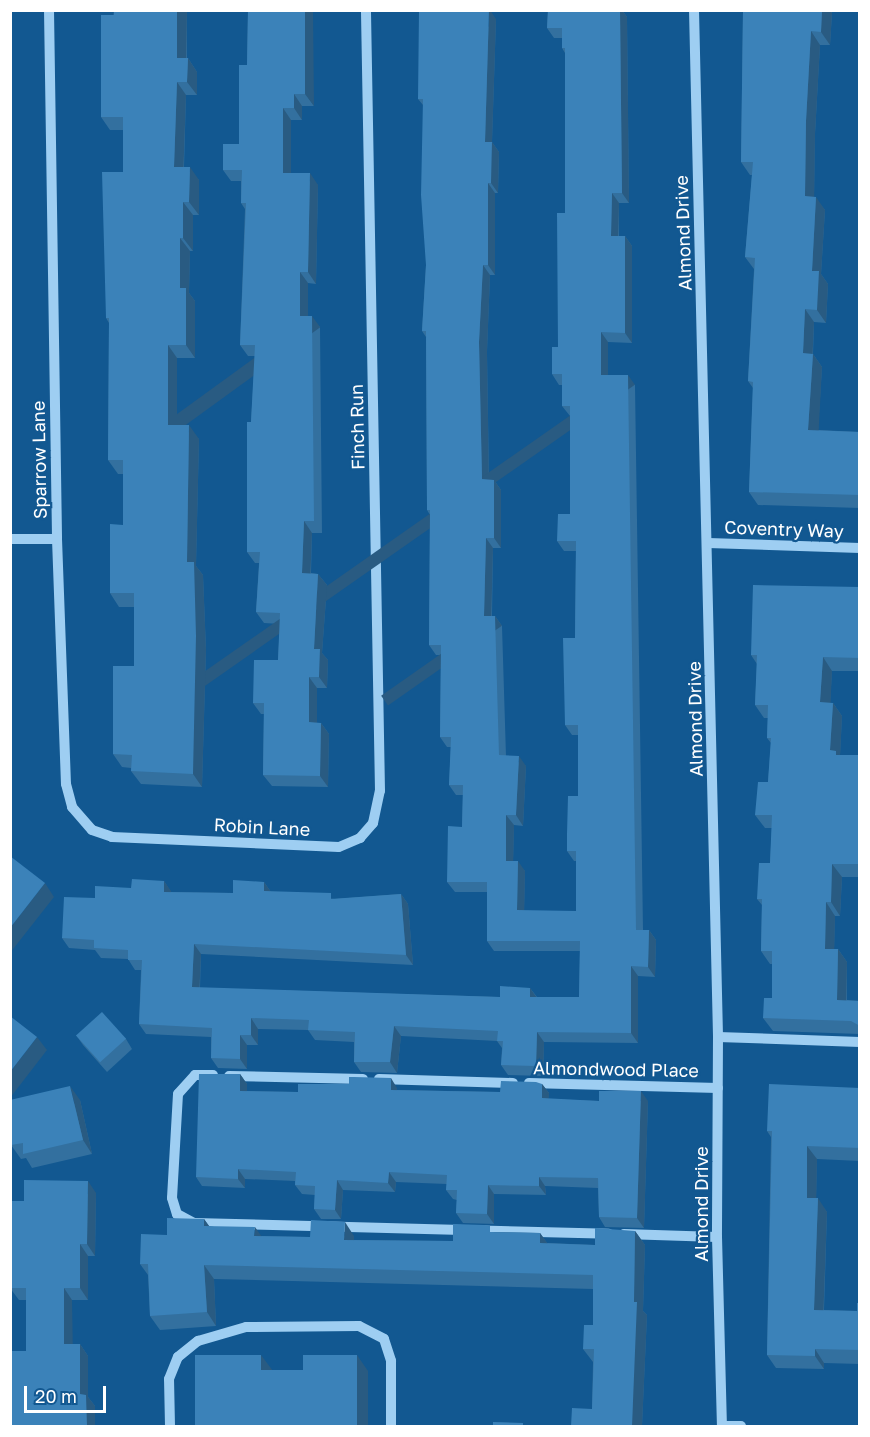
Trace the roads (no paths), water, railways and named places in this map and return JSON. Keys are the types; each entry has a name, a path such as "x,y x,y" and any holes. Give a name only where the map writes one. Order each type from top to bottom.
{"street":[{"name":"Sparrow Lane","path":"49,10 57,539 66,784 72,807 92,830 112,837 161,839"},
{"name":"Finch Run","path":"360,838 373,823 380,791 366,10"},
{"name":"Almond Drive","path":"694,10 718,1037 717,1237 722,1426"},
{"path":"10,539 57,539"},
{"name":"Coventry Way","path":"708,543 860,548"},
{"name":"Robin Lane","path":"161,839 339,847 360,838"},
{"path":"718,1037 860,1042"},
{"name":"Almondwood Place","path":"717,1237 195,1223 177,1214 172,1198 178,1094 195,1075 718,1088"},
{"path":"170,1426 169,1379 178,1357 198,1341 246,1327 359,1326 384,1339 391,1361 391,1426"},
{"path":"722,1426 741,1426"}]}
